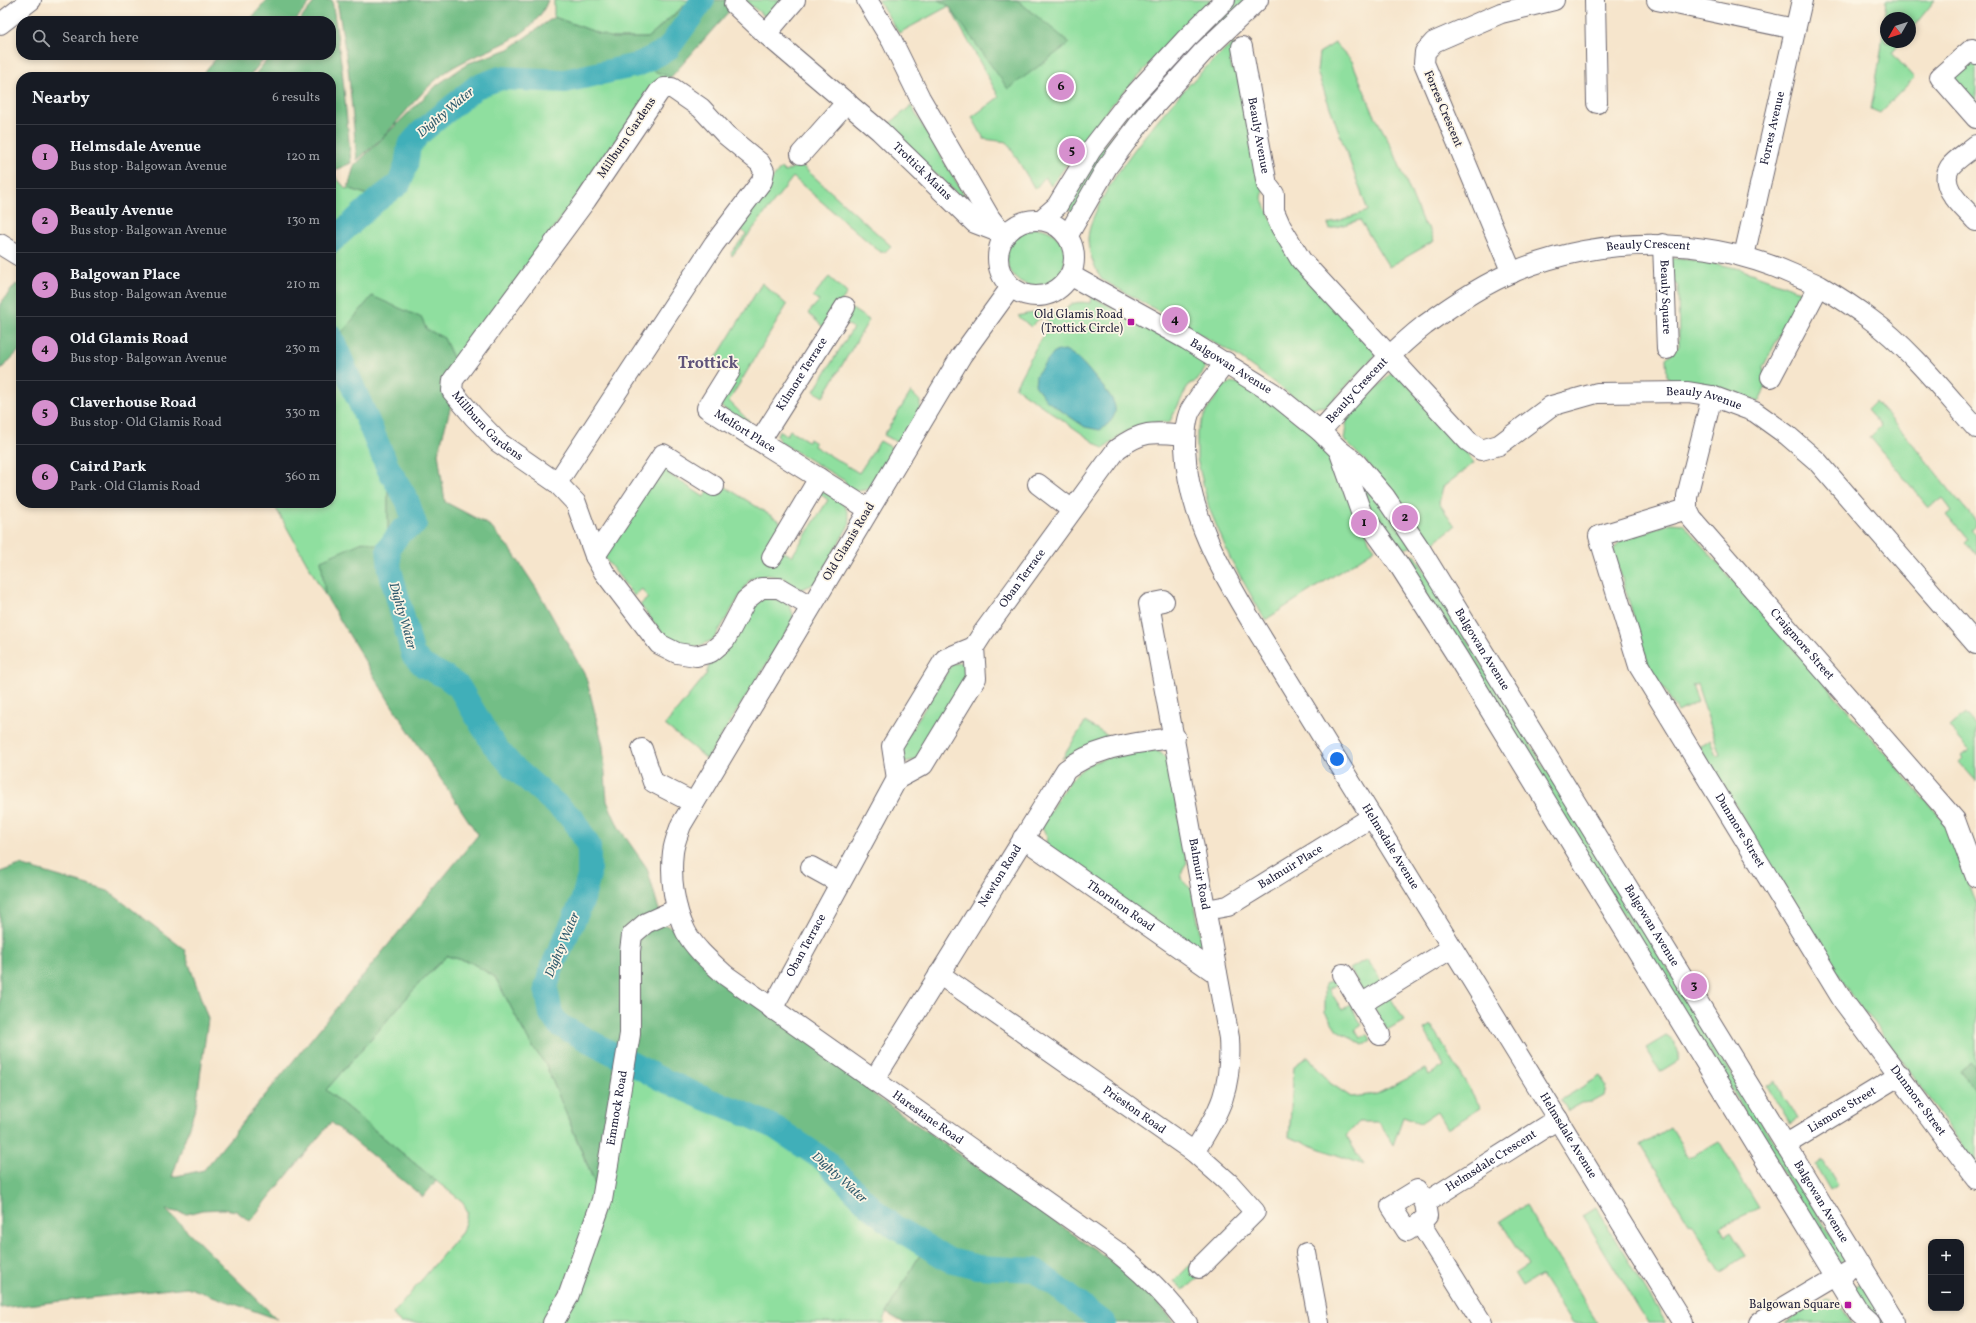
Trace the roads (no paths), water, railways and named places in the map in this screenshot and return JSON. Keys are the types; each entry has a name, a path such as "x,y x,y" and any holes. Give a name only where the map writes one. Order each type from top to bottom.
{"street":[{"path":"0,24 31,0"},
{"path":"766,34 795,0"},
{"path":"867,0 892,41 920,98 990,218 1002,235"},
{"path":"1042,219 1057,206 1091,150 1130,101 1186,39 1226,0"},
{"path":"1068,235 1107,167 1146,115 1203,52 1258,0"},
{"name":"Forres Crescent","path":"1512,273 1424,63 1425,52 1434,42 1501,13 1554,0"},
{"path":"1595,0 1597,103"},
{"path":"1657,0 1795,29"},
{"name":"Forres Avenue","path":"1744,256 1802,0"},
{"name":"Trottick Mains","path":"734,4 766,34 880,131 975,223 1002,235"},
{"path":"1976,54 1972,49 1940,77 1976,118"},
{"name":"Beauly Avenue","path":"1239,58 1267,185 1274,194 1274,211 1281,227 1301,260 1468,441 1481,450 1499,445 1551,406 1597,393 1688,392 1712,396 1755,412 1787,435 1817,461 1976,644"},
{"name":"Millburn Gardens","path":"557,483 714,244 762,181 764,171 760,163 726,135 701,108 672,88 664,88 659,92 586,200 453,380 452,391 498,442 557,483 576,503 595,556 604,572 659,644 677,653 696,656 711,652 724,640 746,600 761,588 779,588 810,606"},
{"path":"802,154 847,102"},
{"path":"1976,145 1950,168 1946,179 1949,191 1976,221"},
{"path":"1031,219 1042,219 1056,225 1068,235 1073,247 1075,261 1070,275 1062,286 1051,293 1038,296 1024,294 1011,287 1002,277 998,265 998,253 1002,235 1020,222 1031,219"},
{"path":"0,244 16,254"},
{"name":"Beauly Crescent","path":"1320,431 1389,357 1424,326 1454,305 1512,273 1559,257 1609,248 1663,244 1701,248 1744,256 1782,269 1819,286 1871,320 1914,358 1976,428"},
{"name":"Beauly Square","path":"1663,244 1667,350"},
{"name":"Balgowan Avenue","path":"1070,275 1226,362 1273,393 1320,431 1339,450 1356,463 1385,496 1420,549 1895,1323"},
{"path":"1771,377 1819,286"},
{"name":"Old Glamis Road","path":"677,909 672,878 673,851 680,825 961,356 1011,287"},
{"name":"Kilmore Terrace","path":"760,441 845,307"},
{"name":"Helmsdale Avenue","path":"1226,362 1190,412 1185,434 1185,464 1194,499 1206,537 1223,574 1683,1323"},
{"name":"Melfort Place","path":"730,371 707,408 868,509"},
{"path":"1687,509 1687,496 1712,396"},
{"name":"Oban Terrace","path":"974,647 982,633 1117,449 1129,440 1141,435 1156,432 1185,434"},
{"name":"Balgowan Avenue","path":"1339,450 1361,512 1399,565 1836,1276 1859,1313 1870,1323"},
{"path":"595,556 663,454 714,486"},
{"path":"772,557 819,478"},
{"path":"1038,484 1072,510"},
{"name":"Craigmore Street","path":"1687,509 1692,519 1956,820 1974,866"},
{"name":"Dunmore Street","path":"1687,509 1599,536 1639,666 1844,1002 1900,1075 1976,1179"},
{"path":"1399,565 1406,553 1420,549"},
{"name":"Balmuir Road","path":"1164,601 1149,604 1175,737 1229,1038 1230,1065 1222,1103 1214,1121 1194,1152"},
{"path":"974,647 976,678 923,765 897,779 892,746 945,659 974,647"},
{"name":"Newton Road","path":"874,1080 1066,770 1079,760 1094,752 1175,737"},
{"path":"642,749 653,782 694,803"},
{"name":"Oban Terrace","path":"772,1009 897,779"},
{"name":"Balmuir Place","path":"1206,910 1228,906 1372,818"},
{"name":"Thornton Road","path":"1023,838 1217,974"},
{"path":"811,867 840,883"},
{"name":"Harestane Road","path":"677,909 686,932 703,955 724,975 1116,1251 1146,1275 1173,1304 1187,1323"},
{"name":"Emmock Road","path":"553,1323 568,1297 602,1200 630,1034 630,951 632,935 646,924 677,909"},
{"path":"1361,1004 1452,948"},
{"name":"Prieston Road","path":"939,974 1194,1152 1229,1183 1255,1212 1199,1268"},
{"path":"1343,974 1380,1035"},
{"name":"Lismore Street","path":"1785,1145 1900,1075"},
{"name":"Helmsdale Crescent","path":"1425,1203 1558,1119"},
{"path":"1417,1190 1425,1203 1427,1216 1420,1223 1407,1231 1391,1206 1417,1190"},
{"path":"1420,1223 1482,1323"},
{"path":"1306,1253 1319,1323"},
{"path":"1759,1323 1858,1263"}],"water":[{"path":"1065,350 1082,363 1108,393 1115,405 1113,418 1100,430 1085,427 1047,401 1035,385 1036,375 1054,352"}],"waterway":[{"name":"Dighty Water","path":"336,237 376,201 399,184 406,166 409,146 420,133 476,87 500,78 565,81 637,65 667,50 703,0"},
{"name":"Dighty Water","path":"336,348 388,468 407,500 415,524 401,531 388,549 390,570 413,655 424,666 446,677 459,687 493,744 512,766 573,819 589,846 589,876 582,902 552,967 546,988 551,1014 559,1025 659,1078 706,1099 742,1112 776,1128 824,1160 873,1209 895,1227 949,1260 978,1267 1035,1270 1104,1323"}],"place":[{"name":"Caird Park","path":"1061,87"},
{"name":"Claverhouse Road","path":"1072,151"},
{"name":"Old Glamis Road","path":"1175,320"},
{"name":"Old Glamis Road (Trottick Circle)","path":"1131,322"},
{"name":"Beauly Avenue","path":"1405,518"},
{"name":"Helmsdale Avenue","path":"1364,523"},
{"name":"Balgowan Place","path":"1694,986"},
{"name":"Balgowan Square","path":"1848,1305"}],"district":[{"name":"Trottick","path":"708,364"}]}
